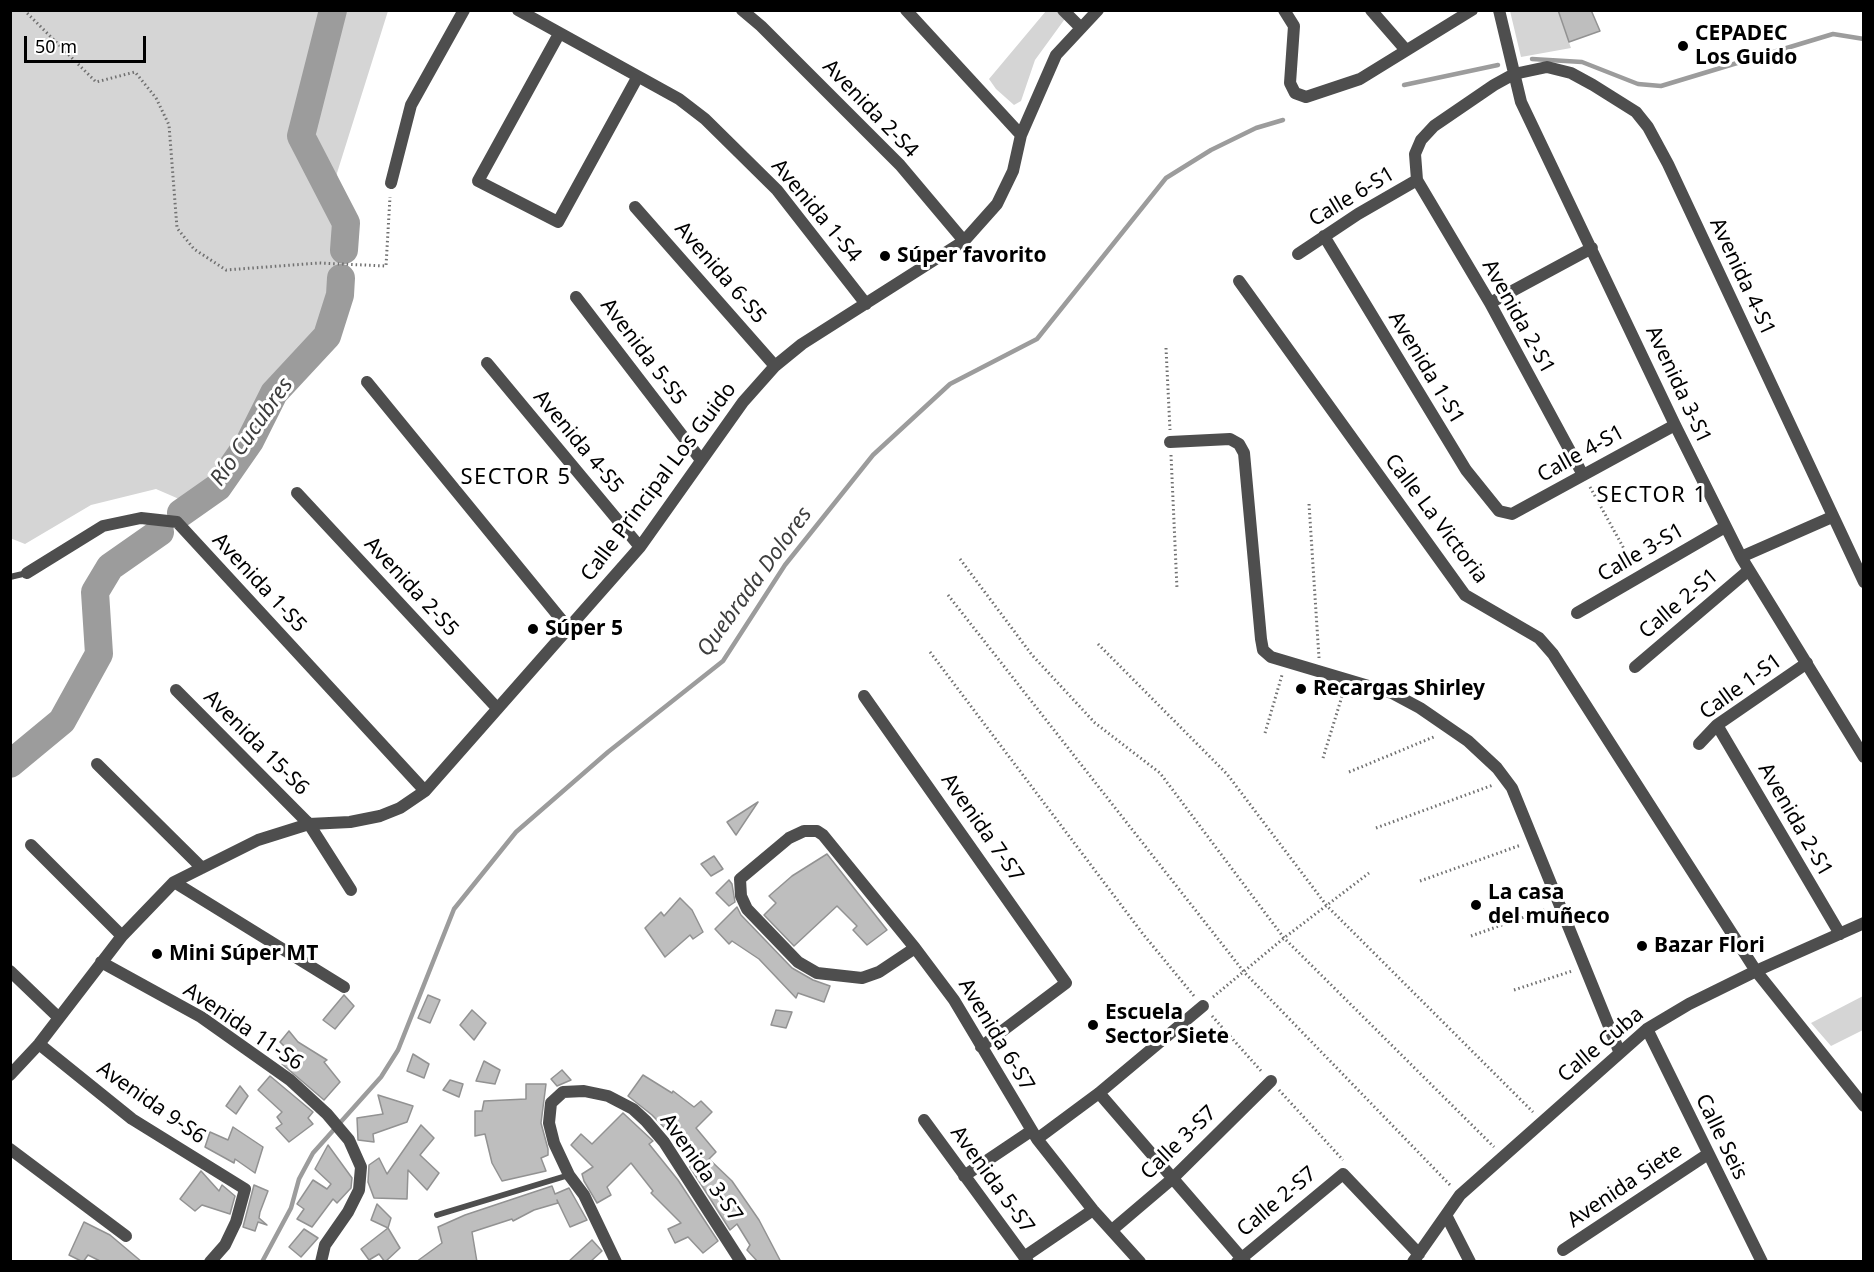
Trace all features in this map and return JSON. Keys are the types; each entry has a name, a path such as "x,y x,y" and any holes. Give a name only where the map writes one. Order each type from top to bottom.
{"street":[{"path":"391,183 411,105 464,10"},
{"name":"Avenida 1-S4","path":"518,10 637,78 679,99 705,120 777,190 866,304"},
{"name":"Avenida 2-S4","path":"742,10 761,26 900,165 963,241"},
{"path":"906,10 1021,135"},
{"path":"1063,10 1080,27"},
{"name":"Calle Principal Los Guido","path":"10,1075 39,1044 122,936 174,882 258,840 309,824 350,822 380,816 400,808 425,791 640,547 743,402 775,366 963,241 997,204 1013,171 1021,135 1056,55 1098,10"},
{"path":"1284,10 1294,26 1290,83 1295,93 1306,97 1360,79 1405,49 1472,10"},
{"path":"1371,10 1405,49"},
{"name":"Avenida 3-S1","path":"1499,10 1521,102 1725,528 1863,757"},
{"path":"559,34 478,181 558,222 637,78"},
{"name":"Avenida 4-S1","path":"1514,74 1547,67 1571,73 1635,112 1648,127 1668,164 1863,582"},
{"name":"Calle 6-S1","path":"1298,254 1417,180 1415,154 1421,140 1434,126 1472,98 1514,74"},
{"name":"Avenida 2-S1","path":"1417,180 1490,303 1583,475"},
{"name":"Avenida 6-S5","path":"635,207 775,366"},
{"name":"Avenida 1-S1","path":"1324,236 1466,470 1499,511 1505,514"},
{"path":"1490,303 1592,248"},
{"name":"Calle La Victoria","path":"1239,281 1465,595 1539,638 1552,654 1756,971 1863,1106"},
{"name":"Avenida 5-S5","path":"576,297 701,460"},
{"name":"Avenida 4-S5","path":"487,363 640,547"},
{"path":"367,382 569,629"},
{"name":"Calle 4-S1","path":"1505,514 1512,514 1675,425"},
{"path":"1170,442 1230,439 1239,444 1244,453 1263,650 1271,657 1392,693 1420,708 1452,730 1497,768 1512,788 1619,1051"},
{"name":"Avenida 2-S5","path":"297,493 497,708"},
{"name":"Calle 2-S1","path":"1741,557 1832,517"},
{"name":"Avenida 1-S5","path":"27,573 103,526 141,518 177,522 425,791"},
{"name":"Calle 3-S1","path":"1577,613 1725,528"},
{"name":"Calle 2-S1","path":"1635,667 1749,570"},
{"name":"Calle 1-S1","path":"1699,744 1718,725 1807,663"},
{"name":"Avenida 15-S6","path":"176,690 309,824 351,890"},
{"name":"Avenida 7-S7","path":"864,696 1066,983 981,1047"},
{"name":"Avenida 2-S1","path":"1718,725 1840,934"},
{"path":"97,764 202,868"},
{"name":"Avenida 6-S7","path":"915,948 879,972 862,978 817,973 798,962 747,909 741,896 740,879 789,838 804,831 817,831 835,847 915,948 954,1000 1034,1135 1093,1210 1140,1262"},
{"path":"31,845 122,936"},
{"path":"174,882 344,987"},
{"name":"Calle Cuba","path":"1416,1258 1460,1195 1619,1051 1647,1029 1689,1004 1756,971 1863,923"},
{"name":"Avenida 11-S6","path":"101,962 201,1017 290,1080 327,1114 349,1140 360,1167 358,1190 348,1212 325,1245 321,1262"},
{"path":"10,971 59,1018"},
{"path":"964,1176 1099,1094 1203,1006"},
{"name":"Calle Seis","path":"1647,1029 1758,1260"},
{"name":"Avenida 9-S6","path":"39,1044 132,1119 245,1189 236,1222 225,1245 210,1262"},
{"name":"Calle 3-S7","path":"1112,1230 1172,1179 1270,1081"},
{"name":"Avenida 3-S7","path":"616,1262 584,1195 569,1175 554,1143 549,1123 551,1103 563,1092 584,1092 608,1096 633,1109 664,1142 741,1262"},
{"path":"1099,1094 1241,1260"},
{"name":"Avenida 5-S7","path":"924,1120 1026,1259"},
{"path":"10,1149 126,1236"},
{"name":"Avenida Siete","path":"1563,1250 1708,1154"},
{"name":"Calle 2-S7","path":"1241,1260 1343,1173 1416,1258"},
{"path":"1026,1259 1093,1210"},
{"path":"1446,1215 1470,1262"}],"lane":[{"path":"10,577 27,573"},
{"path":"436,1215 569,1175"}],"path":[{"path":"24,10 96,82 135,72 156,98 169,125 177,228 194,249 226,270 319,263 386,266 391,183"},
{"path":"1166,348 1177,589"},
{"path":"1583,475 1639,577"},
{"path":"1310,504 1320,672"},
{"path":"960,559 1032,655 1095,723 1160,773 1284,938 1504,1157"},
{"path":"948,595 1244,972 1460,1195"},
{"path":"1098,644 1227,774 1327,906 1543,1122"},
{"path":"930,652 1143,934 1203,1006 1284,938 1369,873"},
{"path":"1265,732 1286,662"},
{"path":"1323,758 1347,680"},
{"path":"1349,772 1452,730"},
{"path":"1376,828 1506,780"},
{"path":"1420,881 1533,840"},
{"path":"1472,936 1560,904"},
{"path":"1514,990 1585,966"}],"shaded area":[{"path":"10,11 388,11 337,173 340,222 335,295 321,327 267,384 243,432 213,475 186,502 156,489 91,505 25,544 10,538"},
{"path":"1046,11 1059,11 1067,16 1035,60 1021,101 1014,105 996,89 989,79"},
{"path":"1510,11 1558,11 1571,48 1521,57"},
{"path":"1863,996 1863,1030 1831,1046 1811,1023"}],"building":[{"path":"1558,10 1591,10 1600,31 1569,42"},
{"path":"758,802 736,835 727,822"},
{"path":"827,854 887,930 867,945 853,930 857,926 837,906 794,946 764,915 776,903 769,896 792,876"},
{"path":"714,856 723,869 711,876 701,864"},
{"path":"729,880 732,884 735,902 729,906 716,893"},
{"path":"680,898 692,910 703,932 693,939 690,935 665,957 645,928 661,912 664,916"},
{"path":"737,907 741,915 792,968 813,980 830,986 824,1002 798,993 796,998 759,959 732,941 729,944 715,929"},
{"path":"344,995 354,1006 335,1029 323,1020"},
{"path":"428,995 440,1000 430,1023 418,1018"},
{"path":"472,1010 486,1023 474,1040 460,1025"},
{"path":"776,1010 792,1012 786,1028 771,1025"},
{"path":"289,1031 298,1042 327,1060 324,1062 340,1082 324,1100 282,1064 292,1054 280,1042"},
{"path":"413,1054 429,1064 424,1078 407,1071"},
{"path":"484,1061 500,1070 495,1084 476,1081"},
{"path":"562,1070 571,1080 557,1086 551,1079"},
{"path":"643,1075 672,1093 673,1091 694,1107 701,1101 712,1112 696,1128 716,1152 709,1159 732,1181 759,1220 781,1262 758,1262 747,1250 750,1245 737,1224 730,1230 690,1167 696,1160 652,1115 628,1096"},
{"path":"270,1076 313,1112 308,1118 313,1124 289,1142 276,1128 282,1124 277,1117 282,1112 258,1090"},
{"path":"450,1080 463,1084 459,1097 443,1090"},
{"path":"526,1084 546,1084 541,1123 548,1155 541,1158 546,1171 502,1181 492,1163 485,1134 475,1136 475,1111 482,1111 484,1101 526,1099"},
{"path":"240,1086 248,1096 236,1114 226,1106"},
{"path":"378,1095 413,1106 407,1122 373,1134 374,1142 358,1140 357,1118 383,1114"},
{"path":"623,1113 653,1141 649,1144 678,1180 718,1241 703,1253 688,1237 675,1243 668,1229 681,1223 651,1193 653,1191 631,1163 607,1187 611,1195 597,1203 584,1181 582,1174 593,1167 571,1145 581,1134 592,1144"},
{"path":"421,1125 434,1138 420,1155 439,1173 427,1190 408,1170 407,1199 374,1198 368,1182 369,1165 379,1158 387,1174"},
{"path":"233,1127 263,1147 255,1173 235,1159 234,1163 205,1147 210,1132 228,1140"},
{"path":"328,1145 352,1178 351,1188 337,1203 333,1199 312,1227 297,1219 304,1209 297,1204 313,1180 327,1189 331,1184 315,1169"},
{"path":"201,1171 219,1191 222,1185 235,1196 230,1214 202,1205 195,1211 180,1199"},
{"path":"254,1185 268,1191 259,1218 267,1225 258,1222 255,1231 243,1227"},
{"path":"552,1186 555,1194 569,1188 587,1220 570,1227 557,1200 558,1203 534,1210 513,1221 512,1219 472,1232 477,1262 416,1262 442,1243 438,1227 465,1215"},
{"path":"377,1204 391,1218 388,1228 371,1220"},
{"path":"84,1222 110,1235 142,1262 102,1262 88,1255 83,1262 69,1255"},
{"path":"388,1228 400,1248 385,1262 379,1254 369,1260 361,1249"},
{"path":"304,1229 318,1238 301,1257 289,1247"},
{"path":"592,1240 602,1251 590,1262 568,1262"}],"waterway":[{"name":"Río Cucubres","path":"333,10 301,136 346,223 344,250"},
{"name":"Quebrada Dolores","path":"1532,59 1582,62 1638,84 1661,86 1833,34 1864,39"},
{"name":"Quebrada Dolores","path":"1404,85 1498,65"},
{"name":"Quebrada Dolores","path":"262,1262 291,1208 299,1179 313,1153 381,1077 398,1050 454,909 516,832 608,752 723,661 785,565 873,455 950,384 1037,339 1166,178 1211,150 1256,128 1283,120"},
{"name":"Río Cucubres","path":"181,513 218,487 250,441 274,393 327,336 340,295 341,278"},
{"name":"Río Cucubres","path":"10,764 62,721 99,654 95,592 110,567 160,532"}],"place":[{"name":"CEPADEC Los Guido","path":"1683,46"},
{"name":"Súper favorito","path":"885,256"},
{"name":"Súper 5","path":"533,629"},
{"name":"Recargas Shirley","path":"1301,689"},
{"name":"La casa del muñeco","path":"1476,905"},
{"name":"Bazar Flori","path":"1642,946"},
{"name":"Mini Súper MT","path":"157,954"},
{"name":"Escuela Sector Siete","path":"1093,1025"}],"district":[{"name":"SECTOR 5","path":"516,478"},
{"name":"SECTOR 1","path":"1652,496"}]}
